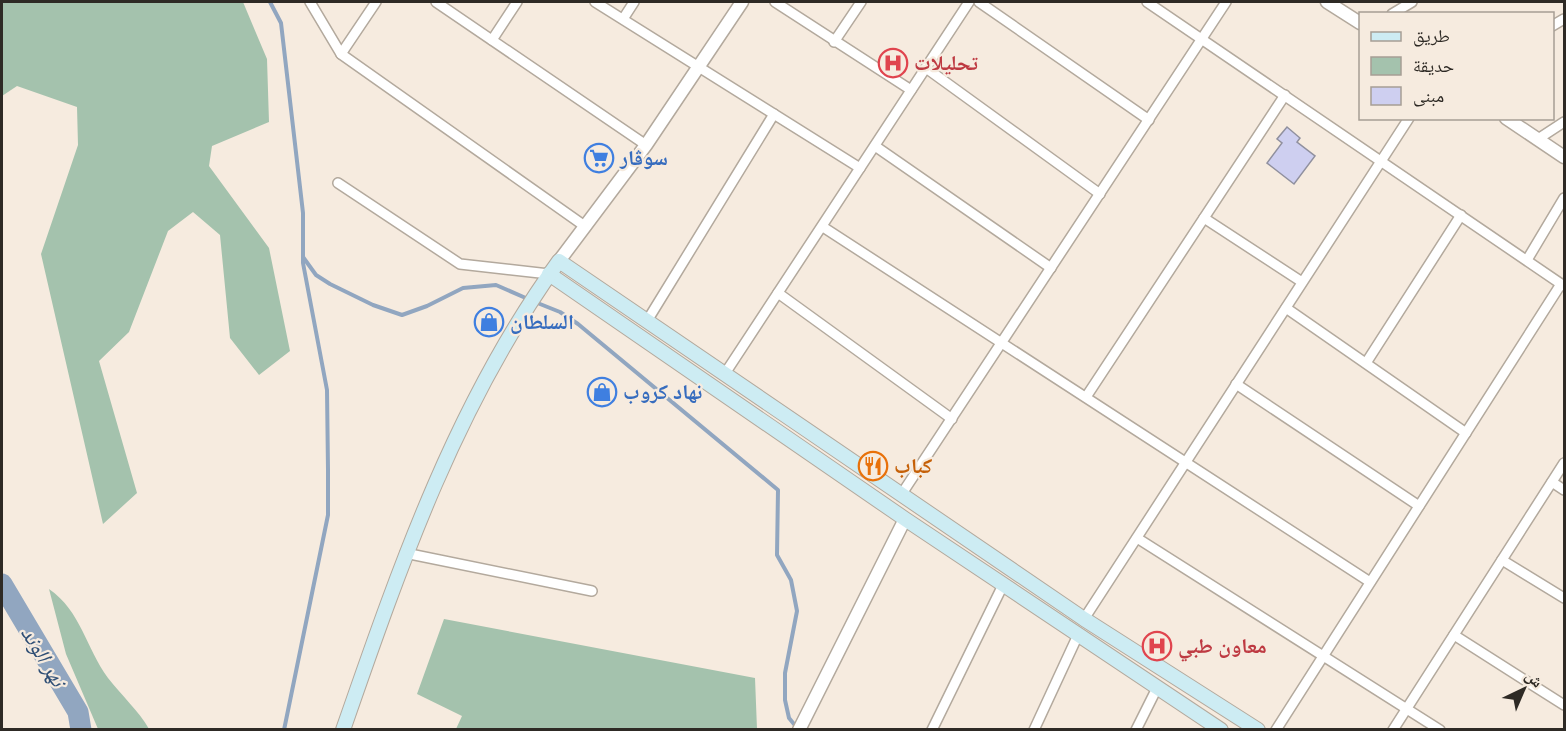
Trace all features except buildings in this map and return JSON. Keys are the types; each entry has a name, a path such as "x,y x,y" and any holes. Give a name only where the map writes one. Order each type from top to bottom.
{"main road":[{"path":"343,729 405,553 449,452 535,292 559,261 1084,619 1258,729"},
{"path":"549,274 905,519 1221,729"},
{"path":"625,326 634,313"},
{"path":"1133,672 1142,656"}],"street":[{"path":"310,2 341,54 586,227"},
{"path":"341,54 376,2"},
{"path":"436,2 646,145"},
{"path":"492,40 518,2"},
{"path":"595,2 860,168"},
{"path":"623,19 634,2"},
{"path":"559,261 646,145 742,2"},
{"path":"775,2 911,90"},
{"path":"834,42 861,2"},
{"path":"724,375 969,2"},
{"path":"979,2 1149,120"},
{"path":"1147,2 1563,285 1276,729"},
{"path":"902,495 1226,2"},
{"path":"1327,2 1359,22"},
{"path":"1395,10 1412,2"},
{"path":"926,68 1100,194"},
{"path":"1086,397 1285,95"},
{"path":"646,321 774,114"},
{"path":"1084,619 1408,120"},
{"path":"1509,120 1564,157"},
{"path":"1538,139 1564,122"},
{"path":"875,146 1051,268"},
{"path":"338,183 460,264 549,274"},
{"path":"1527,260 1564,198"},
{"path":"1366,363 1461,215"},
{"path":"1204,218 1302,282"},
{"path":"823,227 1370,582"},
{"path":"778,293 952,419"},
{"path":"1286,308 1466,433"},
{"path":"1236,384 1419,506"},
{"path":"1394,729 1564,463"},
{"path":"1552,482 1564,490"},
{"path":"799,729 905,519"},
{"path":"1137,538 1440,729"},
{"path":"405,553 592,591"},
{"path":"1502,560 1564,598"},
{"path":"932,729 1003,585"},
{"path":"1034,729 1078,635"},
{"path":"1454,635 1564,705"},
{"path":"1136,729 1157,688"}],"green space":[{"path":"2,2 243,2 267,59 269,122 212,146 209,166 269,248 290,351 259,375 230,338 220,235 193,212 168,231 129,332 99,361 137,493 103,524 41,254 78,145 77,107 17,86 2,96"},
{"path":"49,589 69,608 100,666 149,729 98,729 66,654"},
{"path":"444,619 755,678 757,729 456,729 462,716 417,694"}],"waterway":[{"path":"270,2 281,23 303,213 303,263 327,390 328,515 284,730"},
{"path":"303,257 316,275 330,284 373,305 402,315 427,306 463,288 496,285 528,299"},
{"path":"535,302 560,312 578,324 778,490 777,555 791,580 797,611 785,673 785,700 789,718 798,729"},
{"name":"نهر الوند","path":"2,584 78,712 81,730"},
{"name":"نهر الوند","path":"2,596 8,595"}],"place":[{"name":"تحلیلات","path":"893,63"},
{"name":"سوڤار","path":"599,158"},
{"name":"السلطان","path":"489,322"},
{"name":"نهاد كروب","path":"602,392"},
{"name":"كباب","path":"873,466"},
{"name":"معاون طبي","path":"1157,646"}]}
